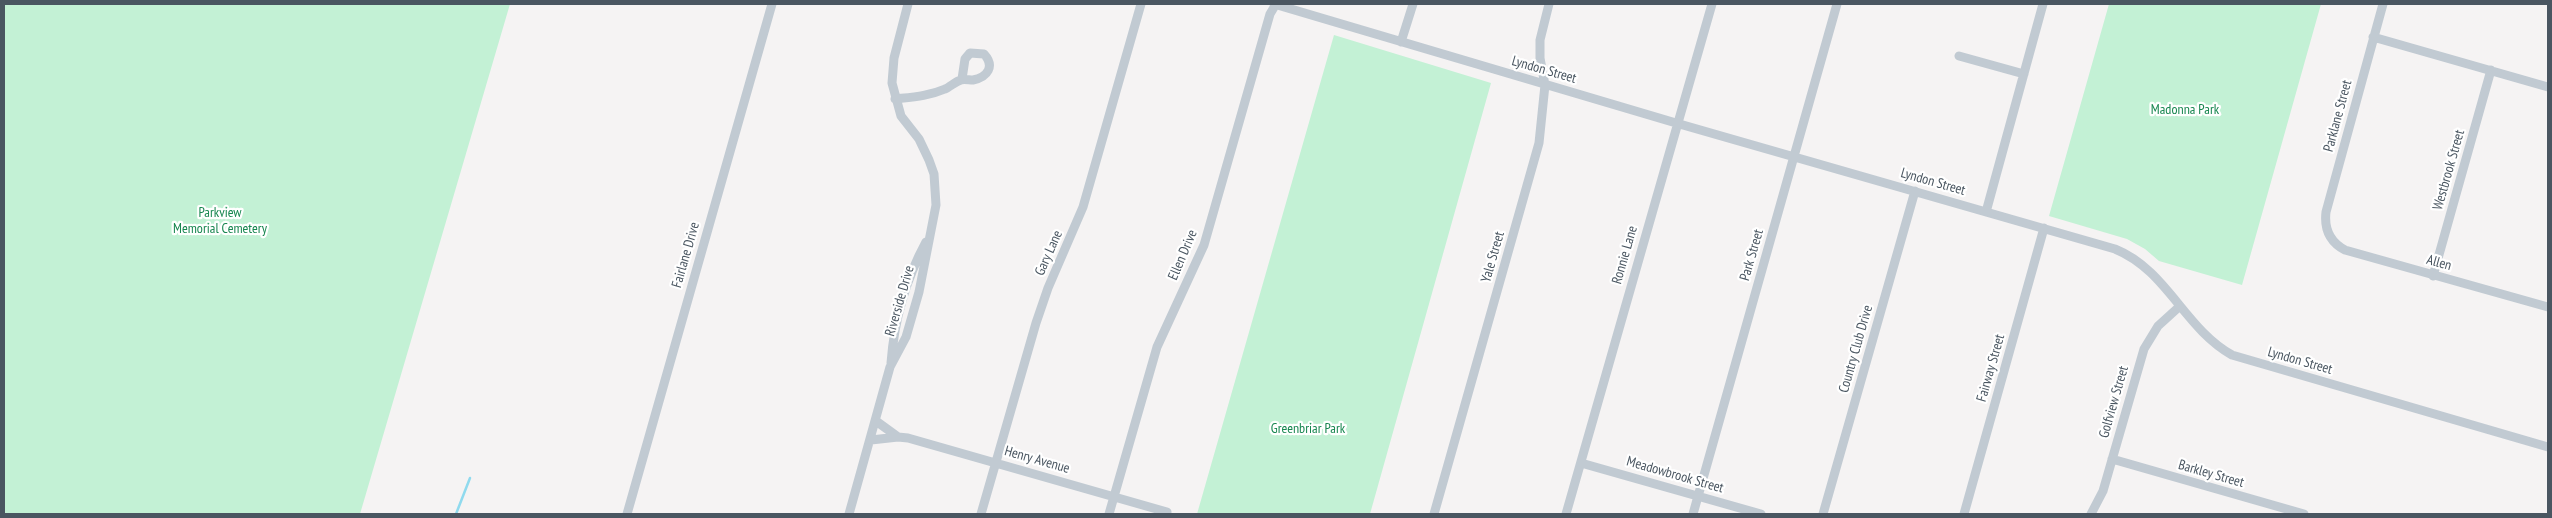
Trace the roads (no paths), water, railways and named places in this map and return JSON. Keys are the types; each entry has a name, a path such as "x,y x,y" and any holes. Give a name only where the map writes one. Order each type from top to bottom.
{"street":[{"name":"Fairlane Drive","path":"627,514 772,4"},
{"name":"Riverside Drive","path":"849,514 890,367 906,337 925,267 928,238 936,205 934,174 919,139 901,116 892,83 893,63 908,4"},
{"name":"Gary Lane","path":"981,514 1045,296 1083,207 1141,4"},
{"name":"Lyndon Street","path":"1276,4 1545,85 2044,228 2131,256 2157,278 2209,339 2242,359 2548,446"},
{"name":"Ellen Drive","path":"1109,514 1157,347 1204,245 1270,13 1276,4"},
{"path":"1401,42 1413,4"},
{"name":"Yale Street","path":"1434,514 1537,150 1543,123 1545,85 1540,46 1542,27 1549,4"},
{"name":"Ronnie Lane","path":"1566,514 1676,123 1712,4"},
{"name":"Park Street","path":"1693,514 1837,4"},
{"path":"1986,212 2043,4"},
{"name":"Parklane Street","path":"2329,235 2325,221 2326,212 2383,4"},
{"path":"2373,37 2548,87"},
{"path":"1959,56 2024,74"},
{"name":"Westbrook Street","path":"2433,276 2491,70"},
{"path":"895,99 936,93 962,79"},
{"name":"Country Club Drive","path":"1823,514 1915,191"},
{"name":"Fairway Street","path":"1964,514 2044,228"},
{"name":"Allen","path":"2329,235 2339,247 2346,250 2548,307"},
{"name":"Golfview Street","path":"2091,514 2103,491 2144,349 2158,326 2180,306"},
{"name":"Henry Avenue","path":"876,421 898,437"},
{"name":"Henry Avenue","path":"871,440 898,437 996,462 1167,512"},
{"name":"Barkley Street","path":"2112,460 2304,514"},
{"name":"Meadowbrook Street","path":"1581,463 1761,514"}],"waterway":[{"path":"456,514 470,478"}],"park label":[{"name":"Madonna Park","path":"2185,110"},
{"name":"Parkview Memorial Cemetery","path":"220,222"},
{"name":"Greenbriar Park","path":"1308,429"}]}
